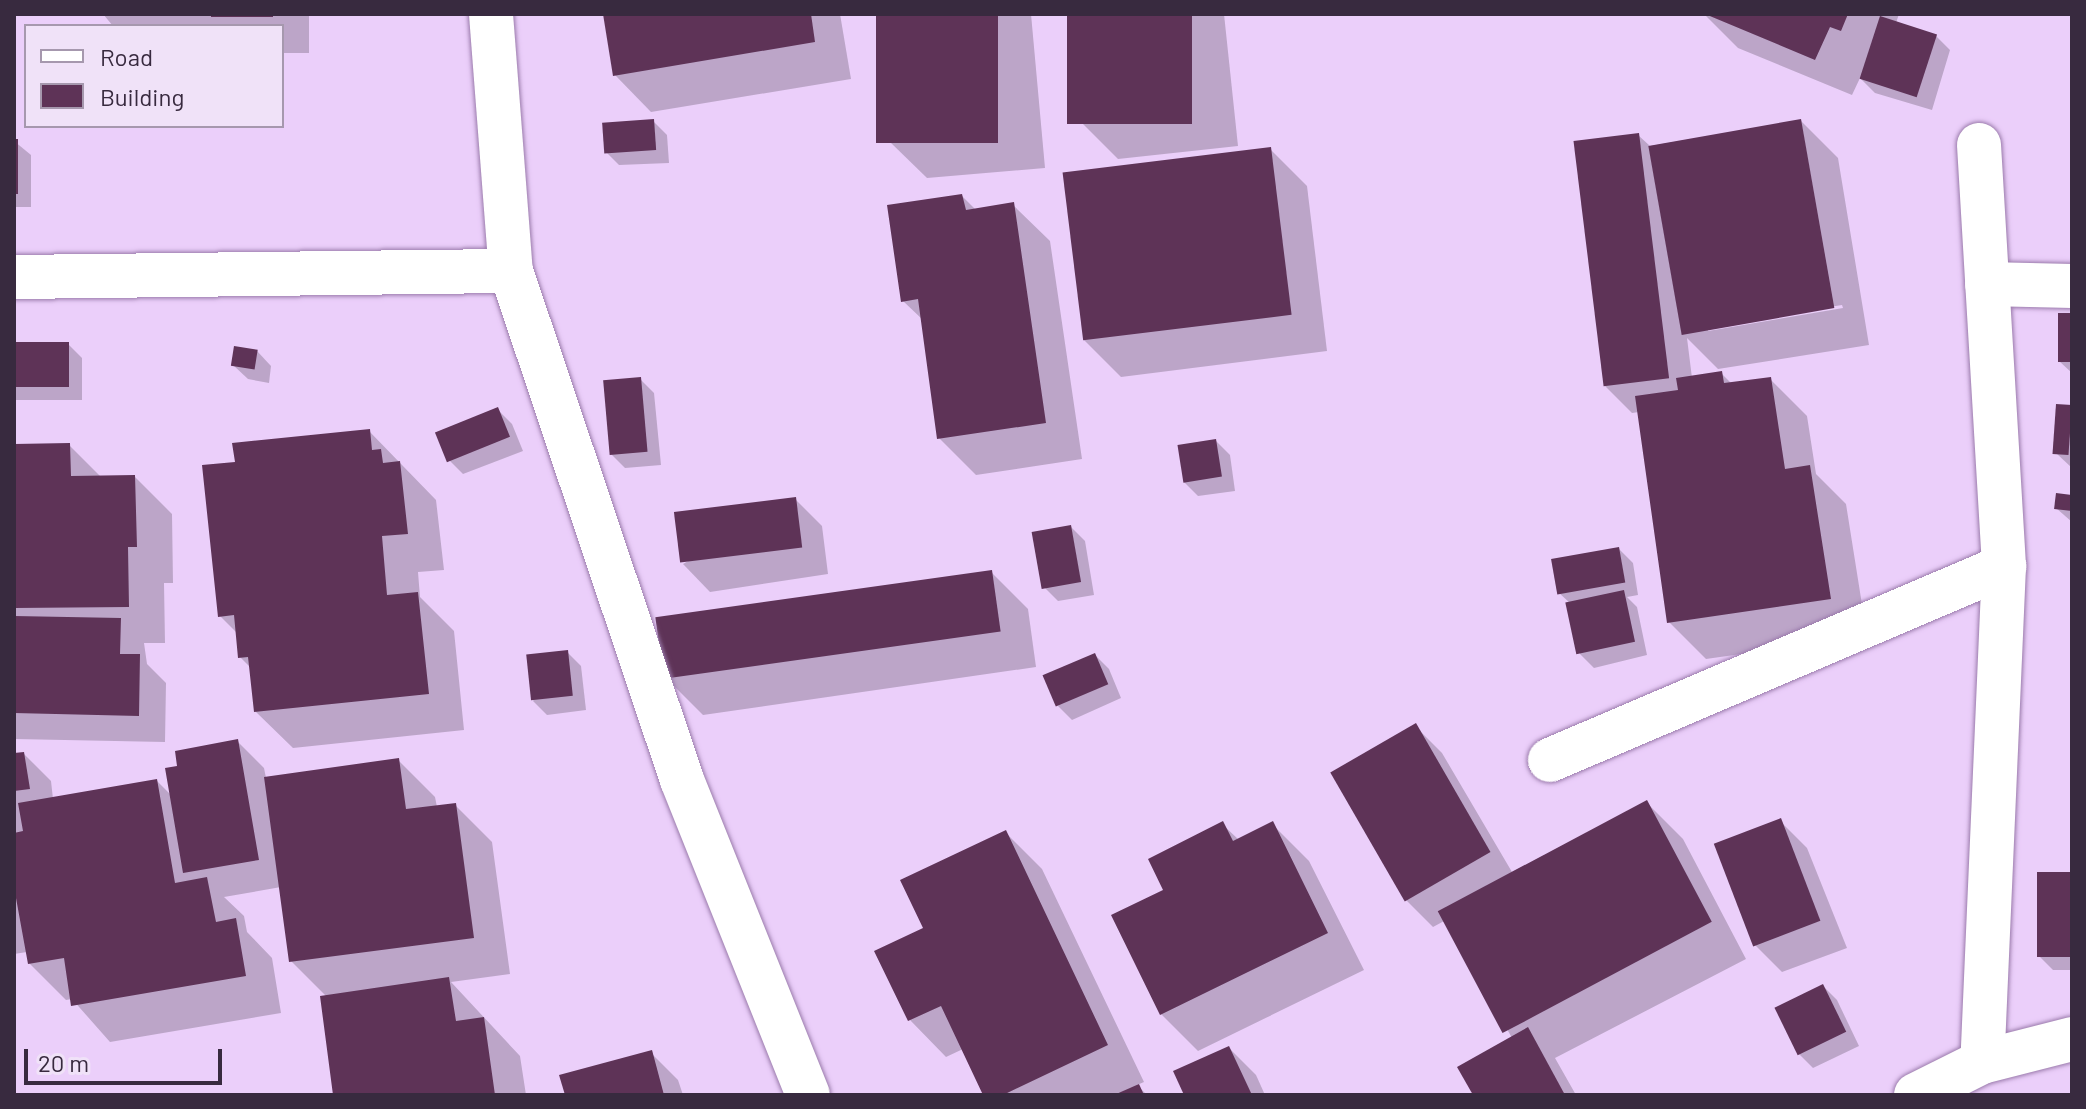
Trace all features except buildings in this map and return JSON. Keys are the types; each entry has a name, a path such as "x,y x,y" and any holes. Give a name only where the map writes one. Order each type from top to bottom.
{"street":[{"path":"491,14 511,271 682,780 808,1095"},
{"path":"1979,145 2004,566 1982,1062"},
{"path":"14,277 511,271"},
{"path":"1987,284 2072,286"},
{"path":"1550,760 2004,566"},
{"path":"1930,1092 1982,1062 2072,1039"}]}
